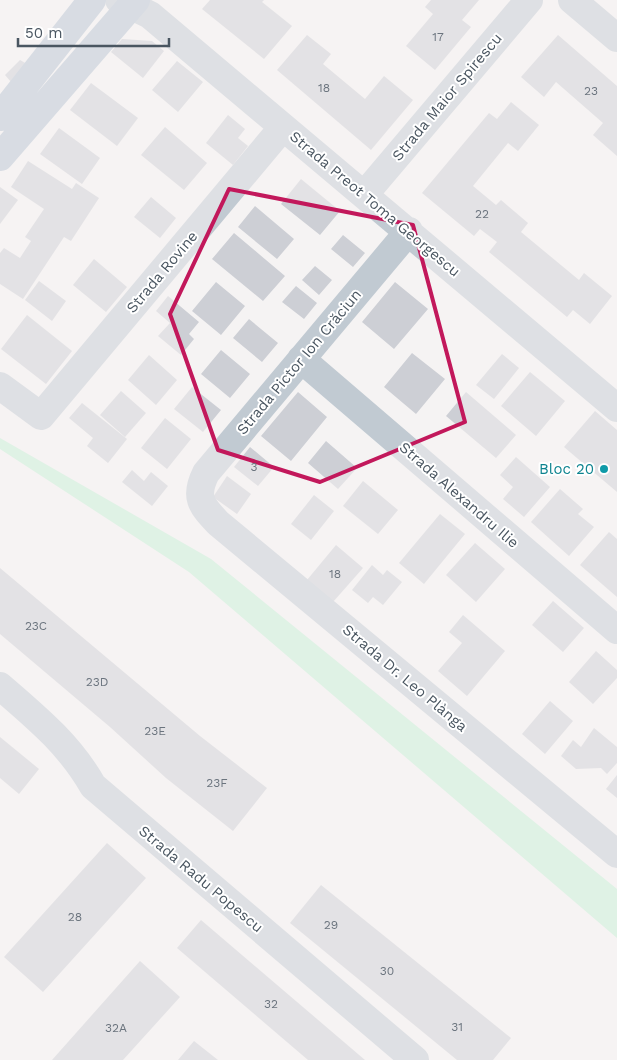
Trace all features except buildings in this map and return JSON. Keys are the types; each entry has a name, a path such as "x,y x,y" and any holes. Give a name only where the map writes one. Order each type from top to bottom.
{"main road":[{"path":"0,117 92,0"},
{"path":"0,157 128,2"}],"street":[{"name":"Strada Maior Spirescu","path":"364,195 529,0"},
{"path":"572,0 617,38"},
{"name":"Strada Preot Toma Georgescu","path":"128,2 150,15 617,408"},
{"name":"Strada Rovine","path":"0,386 41,416 283,127"},
{"name":"Strada Pictor Ion Crăciun","path":"199,497 200,485 206,474 409,232"},
{"name":"Strada Alexandru Ilie","path":"301,359 617,630"},
{"name":"Strada Dr. Leo Plànga","path":"199,497 206,510 218,523 617,854"},
{"name":"Strada Radu Popescu","path":"0,686 39,719 79,761 93,786 415,1060"}],"highlighted area":[{"path":"229,189 413,225 465,422 320,482 218,450 170,314"}],"green space":[{"path":"0,438 211,559 617,889 617,938 189,572 0,449"}],"place":[{"name":"Bloc 20","path":"604,469"}]}
